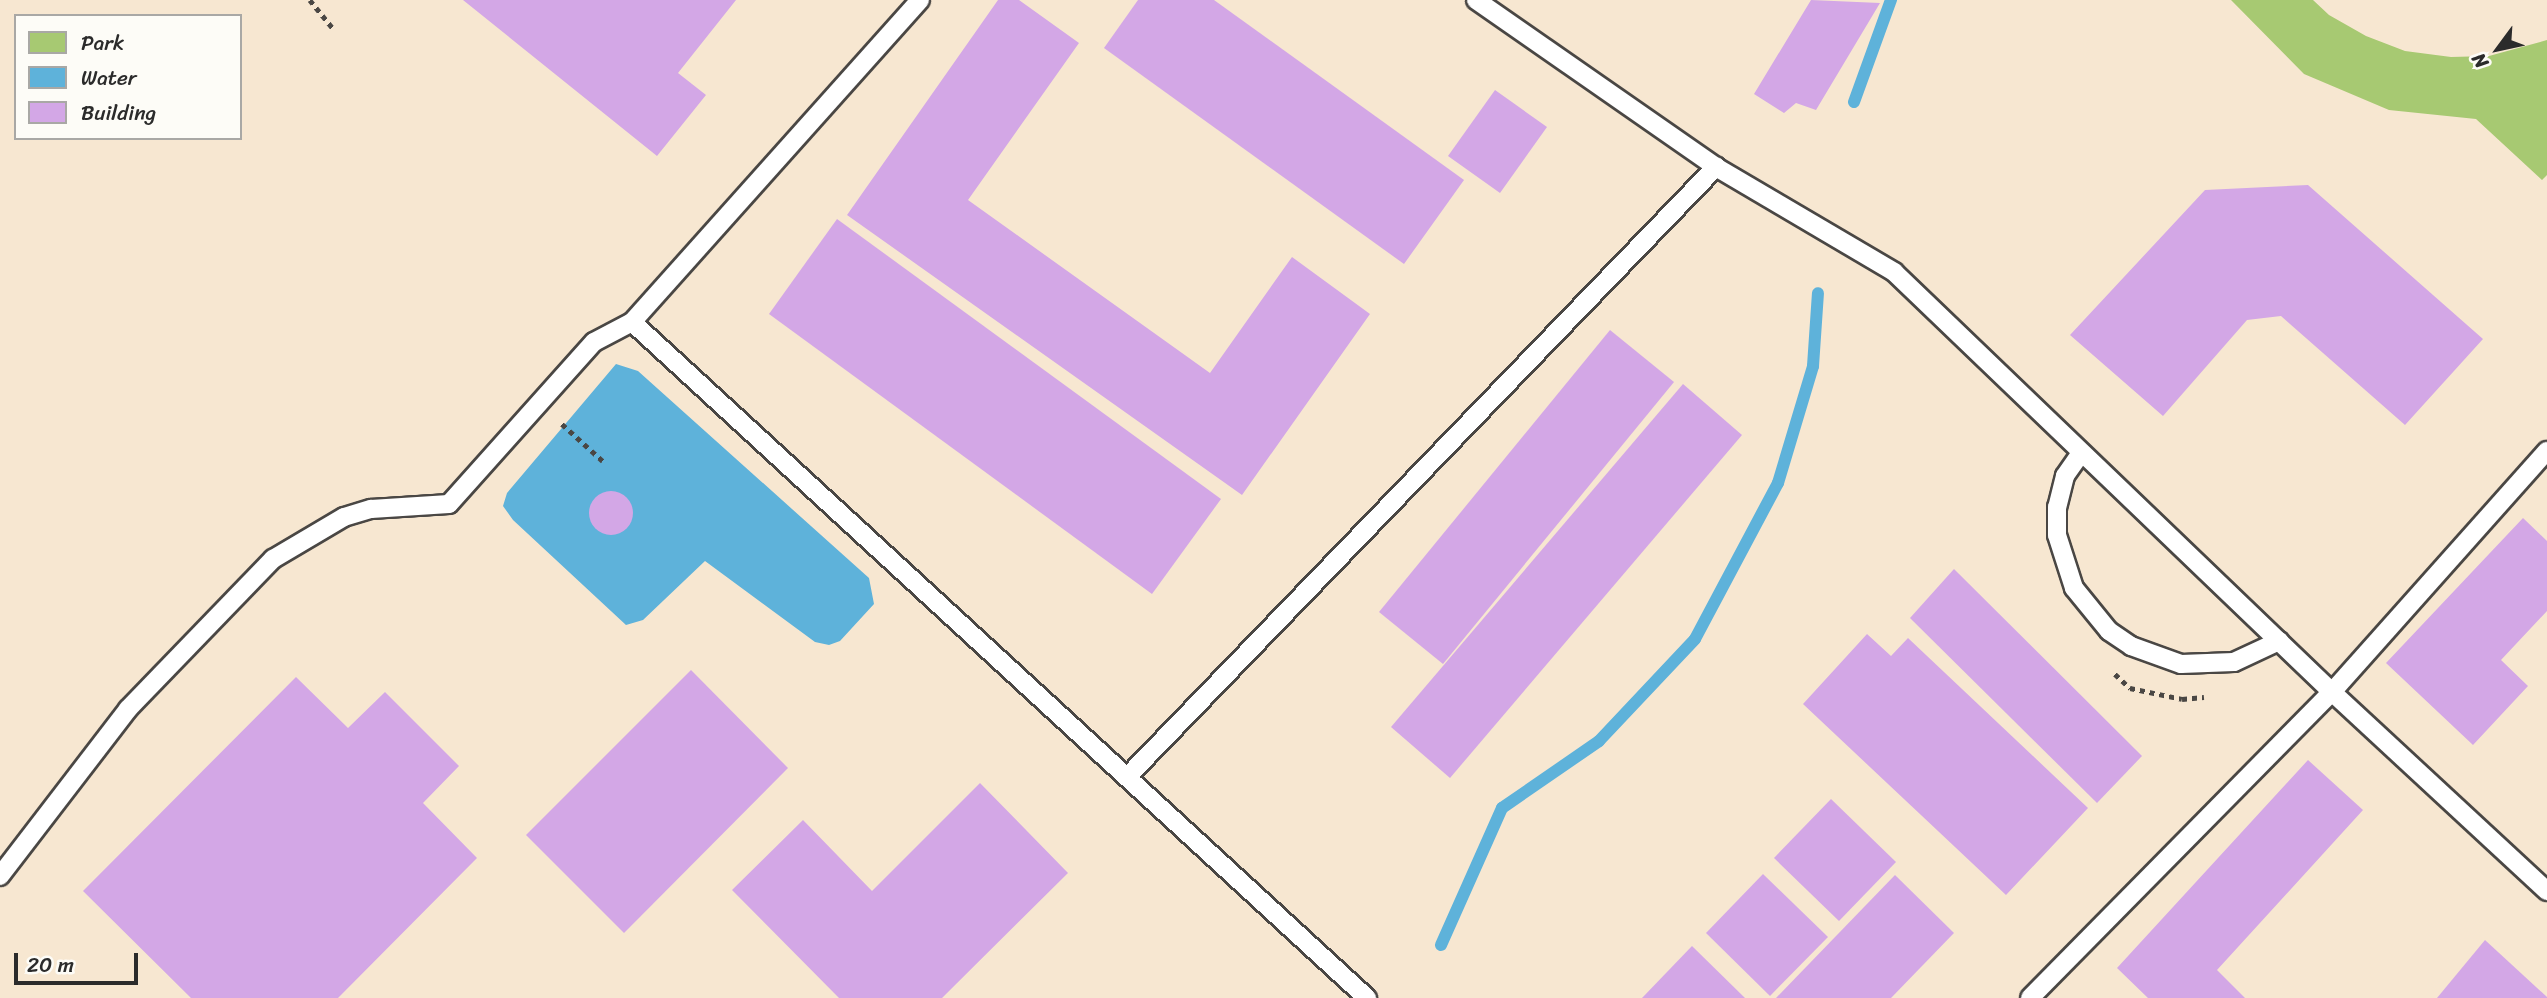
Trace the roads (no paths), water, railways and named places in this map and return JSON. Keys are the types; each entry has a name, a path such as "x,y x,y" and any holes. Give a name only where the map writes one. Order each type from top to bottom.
{"lane":[{"path":"0,876 128,709 274,559 344,517 371,509 449,504 594,342 632,322 920,0"},
{"path":"1476,0 1716,167 1894,272 2332,692 2547,891"},
{"path":"1128,776 1716,167"},
{"path":"632,322 1367,998"},
{"path":"2030,998 2332,692 2547,451"},
{"path":"2081,453 2065,476 2057,507 2057,535 2074,588 2109,631 2131,646 2181,664 2234,662 2279,640"}],"water":[{"path":"616,364 638,371 869,578 874,604 840,641 829,645 815,642 705,561 643,620 626,625 513,520 503,506 507,493"}],"waterway":[{"path":"1854,102 1891,0"},
{"path":"1441,945 1502,808 1599,741 1695,639 1778,483 1813,366 1818,293"}]}
